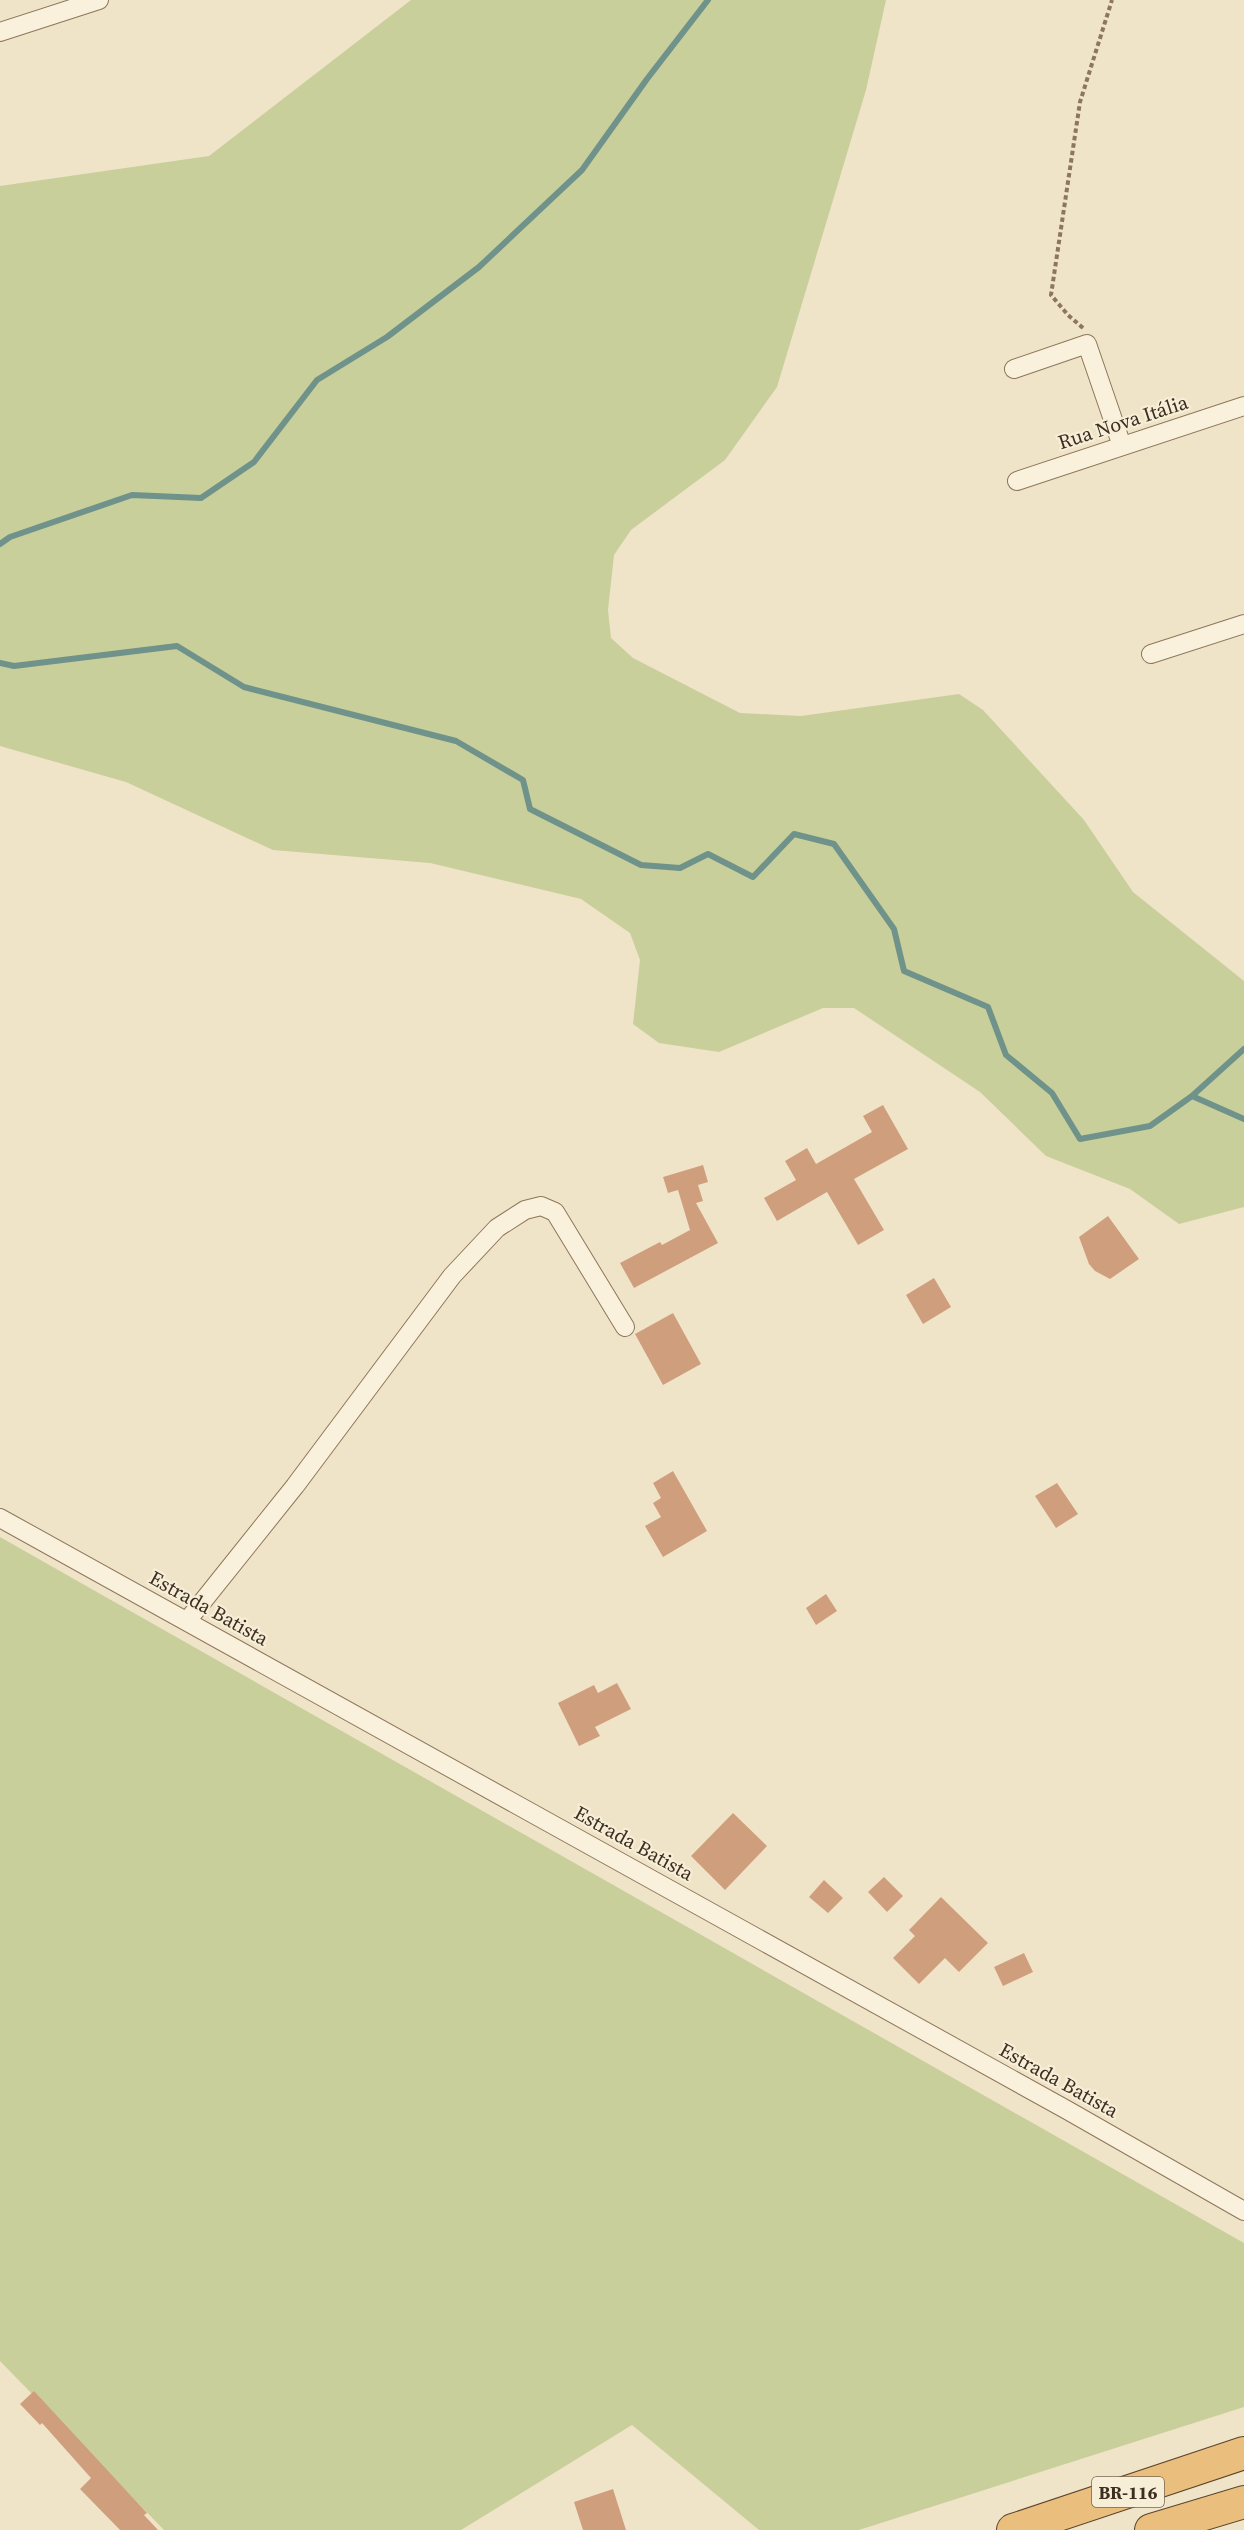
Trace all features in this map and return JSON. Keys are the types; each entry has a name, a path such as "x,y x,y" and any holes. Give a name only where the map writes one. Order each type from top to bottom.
{"highway":[{"name":"BR-116","path":"1013,2530 1244,2453"},
{"name":"BR-116","path":"1151,2530 1244,2502"}],"street":[{"path":"0,32 99,0"},
{"path":"1014,369 1087,344 1122,446"},
{"name":"Rua Nova Itália","path":"1017,482 1244,406"},
{"path":"1151,654 1244,624"},
{"path":"187,1621 295,1486 452,1276 496,1228 535,1206 551,1208 625,1327"},
{"name":"Estrada Batista","path":"0,1518 1067,2110 1244,2211"}],"path":[{"path":"1087,344 1085,330 1051,295 1080,102 1112,0"}],"green space":[{"path":"411,0 886,0 866,90 777,387 725,460 631,530 614,555 608,610 611,638 633,658 740,713 801,716 959,694 983,710 1084,820 1133,892 1244,981 1244,1207 1179,1224 1130,1189 1046,1156 980,1092 854,1008 823,1008 719,1052 659,1043 633,1024 640,960 630,933 581,899 430,863 273,850 126,782 0,746 0,186 209,156"},
{"path":"0,1537 1244,2243 1244,2407 859,2530 759,2530 632,2425 461,2530 164,2530 0,2361"}],"building":[{"path":"883,1105 908,1149 854,1179 884,1230 858,1245 827,1192 777,1221 764,1198 796,1180 785,1161 807,1148 816,1164 872,1132 863,1116"},
{"path":"703,1165 708,1182 698,1185 703,1201 696,1203 718,1243 634,1288 620,1263 660,1242 662,1245 690,1230 678,1190 668,1193 663,1177"},
{"path":"1108,1216 1139,1259 1110,1279 1095,1271 1089,1264 1079,1237"},
{"path":"934,1278 951,1307 923,1324 906,1295"},
{"path":"673,1313 701,1364 663,1385 635,1334"},
{"path":"673,1471 707,1531 663,1557 645,1526 661,1517 653,1503 661,1498 653,1483"},
{"path":"1057,1483 1078,1514 1056,1528 1035,1496"},
{"path":"826,1594 837,1611 816,1625 806,1608"},
{"path":"617,1683 631,1709 595,1727 600,1736 579,1746 558,1703 594,1685 598,1693"},
{"path":"733,1813 767,1846 725,1890 691,1856"},
{"path":"884,1877 903,1896 887,1912 868,1892"},
{"path":"824,1880 843,1898 828,1913 809,1897"},
{"path":"941,1897 988,1943 959,1972 945,1958 919,1984 893,1958 915,1936 909,1930"},
{"path":"1024,1953 1033,1972 1003,1986 994,1967"},
{"path":"34,2391 147,2513 144,2515 158,2530 120,2530 80,2489 91,2478 42,2423 40,2425 20,2404"},
{"path":"613,2489 626,2530 583,2530 574,2502"}],"waterway":[{"path":"0,544 10,537 132,495 201,498 254,462 317,380 387,337 479,267 582,170 647,79 708,0"},
{"path":"0,663 14,666 177,646 244,687 456,741 523,780 530,809 641,865 680,868 708,854 753,877 794,834 834,844 894,929 904,971 988,1007 1006,1055 1052,1093 1080,1139 1150,1126 1192,1096 1244,1119"},
{"path":"1192,1096 1244,1049"}]}
